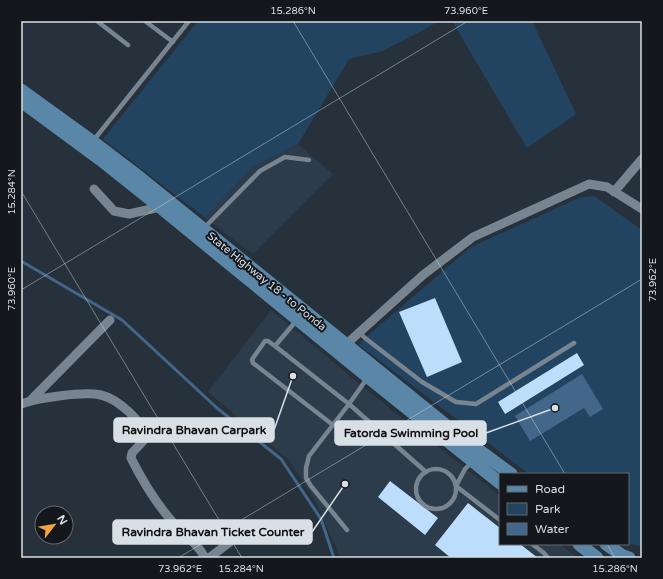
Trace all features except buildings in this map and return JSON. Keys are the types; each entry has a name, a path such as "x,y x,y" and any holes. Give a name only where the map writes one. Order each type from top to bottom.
{"main road":[{"name":"State Highway 18 - to Ponda","path":"21,90 90,145 160,207 297,319 342,348 368,377 499,482"},
{"name":"State Highway 18 - to Ponda","path":"21,101 139,177 342,348 510,473"},
{"path":"580,545 597,558"},
{"path":"607,545 624,557"}],"street":[{"path":"614,192 642,159"},
{"path":"342,348 422,275 473,237 589,184 607,187 642,209"},
{"path":"94,188 114,211 129,214 160,207"},
{"path":"25,403 110,320"},
{"path":"25,403 80,395 100,395 114,401 133,416 144,427 147,438 132,453 131,458 159,504 178,528 195,543 205,558"},
{"path":"209,558 230,542"}],"lane":[{"path":"97,21 128,45"},
{"path":"145,21 173,42"},
{"path":"90,145 190,21"},
{"path":"203,230 260,171 285,157 309,160"},
{"path":"275,346 297,319"},
{"path":"360,333 422,382 456,402 476,404 574,343"},
{"path":"333,424 253,363 253,358 265,341 268,341 275,346 349,404 426,472"},
{"path":"347,530 311,486 306,478 306,468 309,456 368,377"},
{"path":"456,486 472,461"},
{"path":"432,469 445,471 454,480 456,486 456,493 453,499 444,507 431,508 420,500 417,494 418,482 421,476 432,469"},
{"path":"456,486 499,519"},
{"path":"533,545 548,558"}],"shaded area":[{"path":"298,144 333,174 253,254 205,218 253,167"},
{"path":"271,310 362,386 499,495 499,545 561,545 578,558 341,558 314,499 289,460 208,392"}],"green space":[{"path":"198,21 440,21 383,51 349,59 298,144 253,167 205,218 103,139"},
{"path":"452,21 535,21 533,23 576,114 527,148"},
{"path":"594,196 642,230 642,547 629,543 629,473 528,473 359,345 365,338 471,247 581,197"}],"water":[{"path":"582,374 603,409 590,417 584,408 530,441 515,416"}],"waterway":[{"path":"21,261 122,320 217,408 281,459 321,519 334,558"}],"place":[{"name":"Ravindra Bhavan Carpark","path":"293,376"},
{"name":"Fatorda Swimming Pool","path":"555,408"},
{"name":"Ravindra Bhavan Ticket Counter","path":"345,484"}]}
